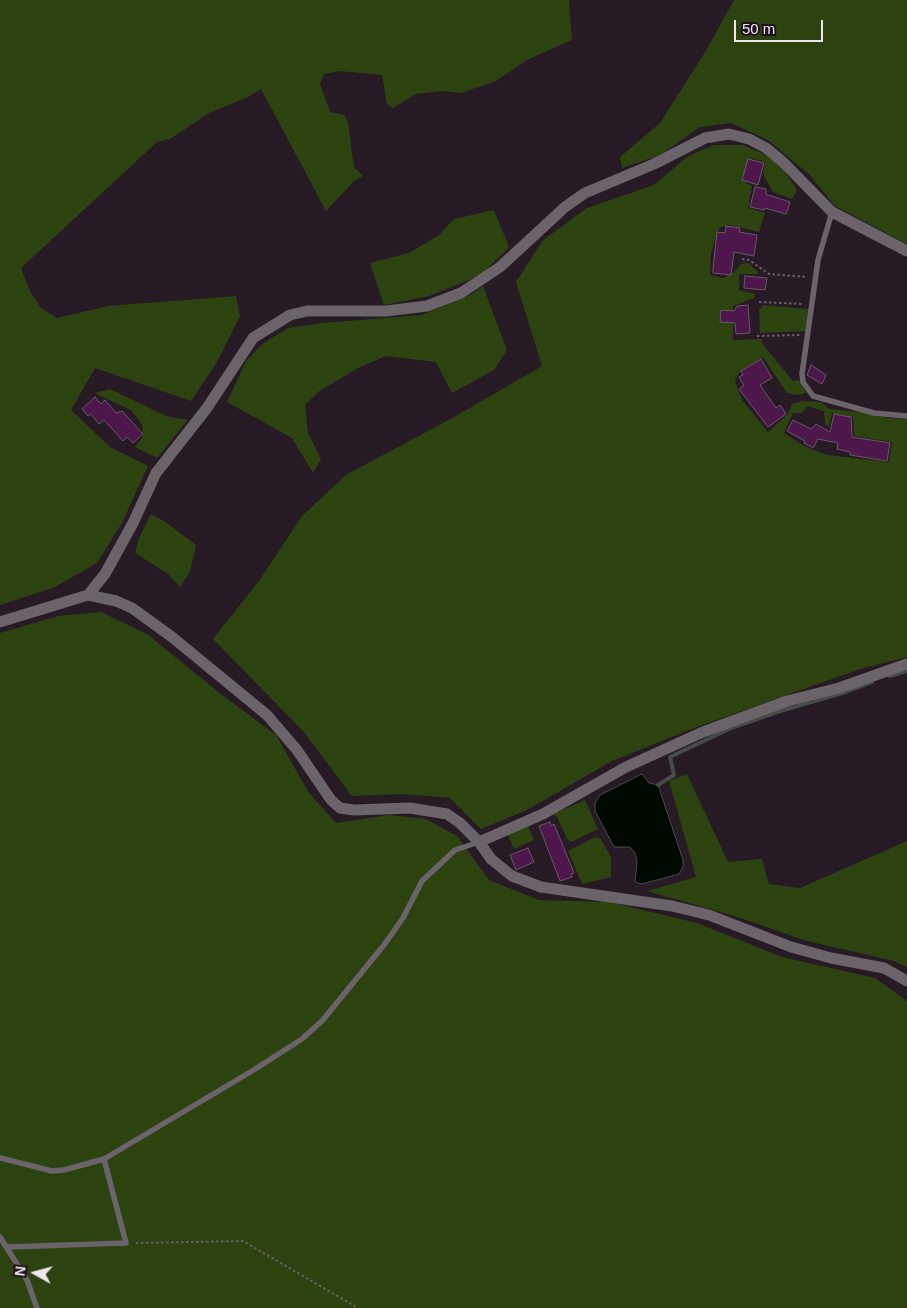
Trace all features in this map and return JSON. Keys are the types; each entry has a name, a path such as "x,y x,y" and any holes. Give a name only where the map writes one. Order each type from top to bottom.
{"street":[{"path":"88,596 106,574 133,523 156,473 207,408 253,338 290,315 307,311 386,311 419,307 461,293 500,267 565,207 585,193 654,164 705,138 729,134 749,139 766,148 783,162 832,212 907,251"},
{"path":"0,622 88,596 116,601 132,608 172,637 244,694 267,715 297,750 332,800 340,808 354,810 429,809 447,814 460,822 479,842 491,859 512,876 541,887 672,906 700,913 791,947 831,958 884,968 907,981"},
{"path":"479,842 543,814 626,766 703,732 787,701 839,688 907,664"}],"lane":[{"path":"832,212 822,245 802,374 807,389 813,396 874,413 907,416"},
{"path":"0,1158 52,1172 104,1159 302,1039 322,1021 384,945 403,918 422,880 455,850 479,842"},
{"path":"7,1247 126,1243 104,1159"},
{"path":"0,1237 27,1280 37,1308"}],"path":[{"path":"742,259 749,260 769,274 816,278"},
{"path":"759,302 812,306"},
{"path":"757,336 809,335"},
{"path":"126,1243 243,1241 358,1308"}],"green space":[{"path":"0,0 569,0 572,40 527,60 496,81 461,93 443,91 416,94 393,108 387,104 382,75 339,71 324,74 320,84 330,112 344,115 348,122 354,167 363,176 354,181 326,211 261,89 248,97 209,113 170,139 157,142 21,268 30,291 41,308 57,318 108,306 236,296 240,316 217,362 191,401 95,368 71,410 110,447 148,466 122,523 97,563 53,588 0,605"},
{"path":"734,0 907,0 907,244 835,206 810,175 768,140 731,123 700,127 660,155 622,168 620,157 660,123 707,49"},
{"path":"714,145 743,145 764,154 781,166 797,190 792,199 773,192 763,174 765,162 752,158 746,183 752,186 748,208 765,213 759,232 730,225 720,227 711,252 710,275 723,278 734,272 741,264 748,263 758,274 739,274 739,290 755,294 754,298 733,306 733,340 763,339 761,342 793,381 799,380 806,393 798,395 787,393 763,357 740,371 735,381 742,400 768,432 788,414 792,404 802,401 821,402 829,409 907,419 907,657 860,669 694,728 612,761 527,810 481,829 450,798 402,794 352,796 303,731 213,639 259,581 302,516 346,475 456,416 542,366 516,282 543,240 587,208 654,185 688,156","holes":["807,406 824,411 825,424 829,427 832,413 853,417 854,436 892,442 889,462 827,455 804,446 784,433 793,413 802,413"]},
{"path":"494,210 509,247 481,275 429,296 384,305 370,263 409,253 439,235 454,219"},
{"path":"483,286 507,350 494,370 452,393 436,362 386,356 358,368 318,392 305,405 308,433 321,459 313,473 292,438 227,402 246,361 262,344 288,328 323,323 422,315 472,294"},
{"path":"764,305 808,309 806,331 760,333 759,310"},
{"path":"110,389 166,416 188,420 157,458 135,447 143,436 142,424 131,410 94,393"},
{"path":"151,514 164,521 196,545 190,571 180,587 168,574 135,553 139,538"},
{"path":"101,612 147,634 222,695 276,735 309,793 336,823 389,815 426,819 457,836 489,880 539,900 609,902 697,923 782,957 875,978 907,1001 907,1308 0,1308 0,633 58,616"},
{"path":"687,774 728,862 762,859 769,884 800,888 907,841 907,967 894,961 807,941 734,916 647,891 696,877 669,781"},
{"path":"585,800 598,829 571,842 567,839 557,817 553,814"},
{"path":"528,826 534,840 514,849 508,835"},
{"path":"595,837 600,838 611,857 611,877 582,884 568,851"}],"shaded area":[{"path":"642,774 649,783 658,785 683,860 683,867 679,874 642,884 635,882 637,862 635,853 630,847 614,847 595,811 595,803 600,795"}],"building":[{"path":"748,159 764,163 758,185 742,180"},
{"path":"755,187 766,189 766,194 790,202 786,214 765,208 764,210 750,207"},
{"path":"726,226 740,228 739,232 757,235 754,256 734,252 731,275 713,273 717,232 725,233"},
{"path":"745,276 767,278 765,290 744,288"},
{"path":"748,305 750,333 736,334 735,323 720,322 721,310 734,311 737,306"},
{"path":"761,359 772,378 760,385 776,408 780,405 786,414 768,427 739,389 744,386 739,377 743,375 741,371"},
{"path":"811,365 826,375 822,384 807,375"},
{"path":"95,397 101,404 105,400 116,413 122,411 143,434 133,443 127,437 123,441 104,420 99,424 91,414 88,416 82,409"},
{"path":"834,414 851,417 852,437 890,443 887,461 850,455 850,452 837,449 838,443 818,439 813,448 787,431 793,420 811,429 816,424 830,432"},
{"path":"550,822 551,826 554,824 574,873 571,874 572,877 560,881 539,826"},
{"path":"528,848 534,862 516,870 510,855"}],"waterway":[{"path":"890,676 907,671"},
{"path":"658,785 674,775 670,757 731,728 872,682"}]}
